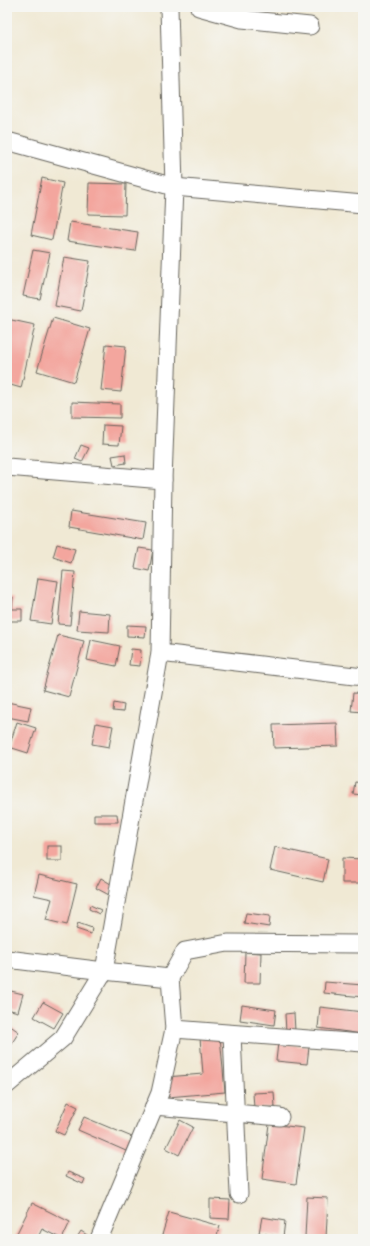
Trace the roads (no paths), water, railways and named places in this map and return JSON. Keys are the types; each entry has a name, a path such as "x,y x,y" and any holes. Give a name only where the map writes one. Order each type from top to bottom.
{"street":[{"path":"7,1085 63,1038 104,972 160,653 163,480 174,187 170,7"},
{"path":"199,7 242,19 310,26"},
{"path":"7,141 174,187 363,204"},
{"path":"7,467 163,480"},
{"path":"160,653 363,676"},
{"path":"99,1239 160,1093 174,1028 170,978 185,951 228,943 363,944"},
{"path":"7,959 104,972 170,978"},
{"path":"174,1028 232,1034 363,1043"},
{"path":"232,1034 239,1194"},
{"path":"154,1106 280,1117"}]}
